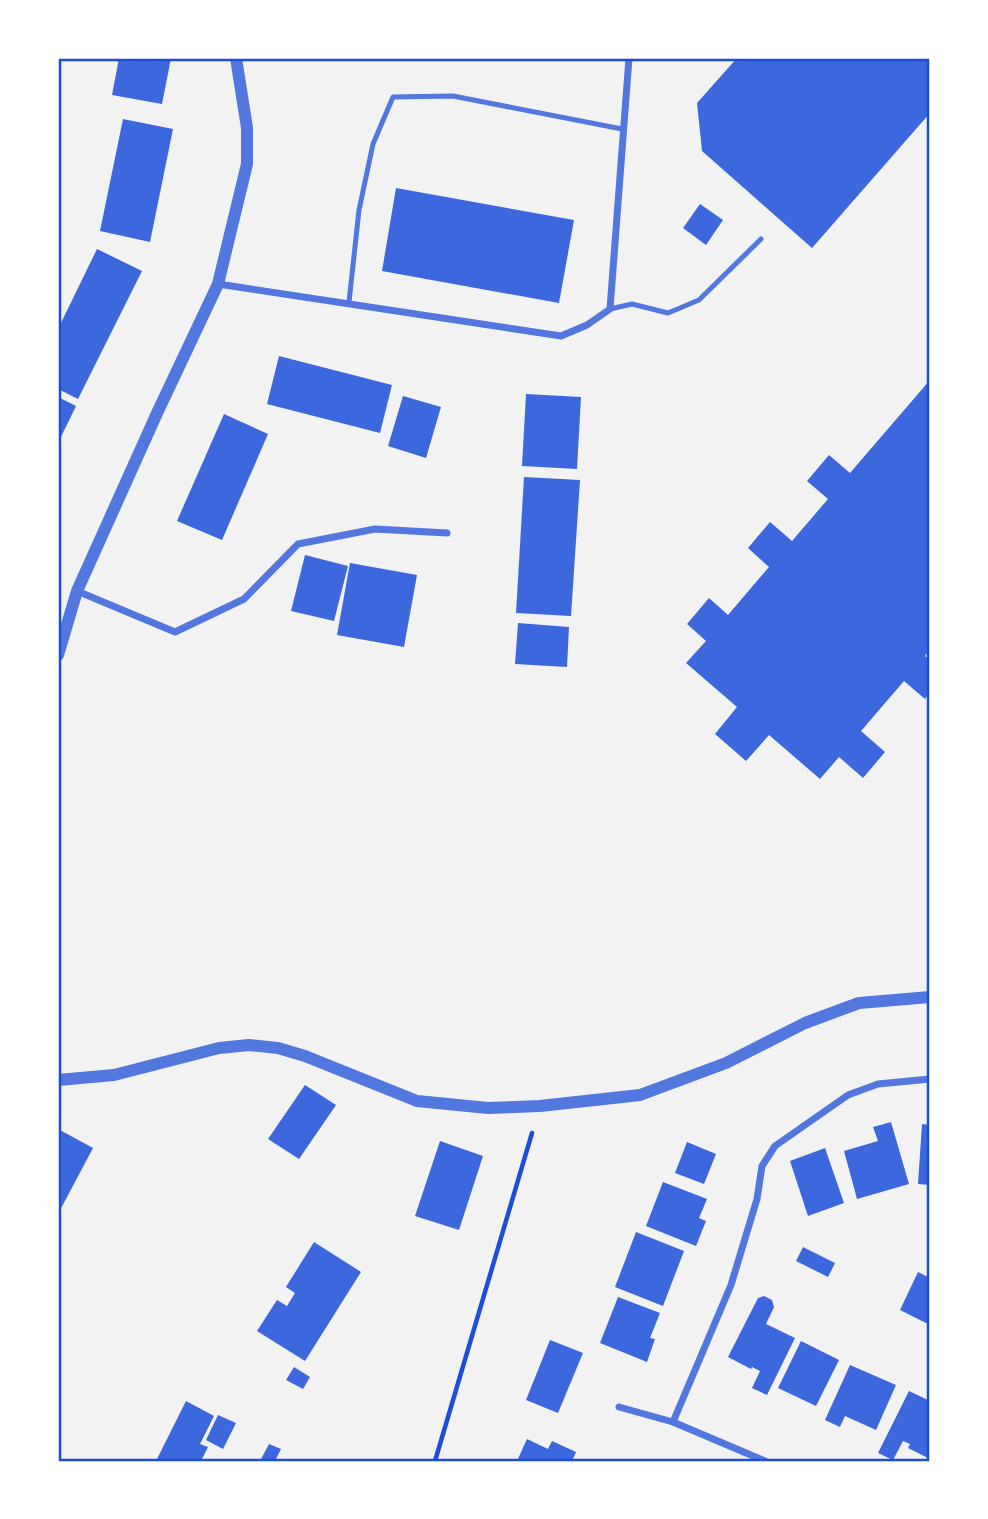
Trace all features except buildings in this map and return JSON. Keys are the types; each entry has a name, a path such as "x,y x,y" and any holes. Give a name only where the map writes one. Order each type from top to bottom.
{"street":[{"path":"58,655 77,591 218,285 247,164 247,128 236,58"},
{"path":"218,285 349,302 561,336 587,325 610,309 629,58"},
{"path":"77,591 175,632 244,599 298,544 375,530 447,533"},
{"path":"58,1080 114,1076 219,1048 249,1045 278,1048 305,1056 417,1101 488,1108 540,1106 640,1095 726,1063 805,1023 859,1003 930,996"},
{"path":"673,1422 731,1285 757,1199 762,1166 775,1146 848,1096 878,1084 930,1079"},
{"path":"619,1407 673,1422 765,1461"}],"lane":[{"path":"349,302 359,210 373,144 393,97 453,96 622,129"},
{"path":"610,309 632,304 668,313 699,300 761,239"}],"path":[{"path":"435,1461 540,1106"}]}
